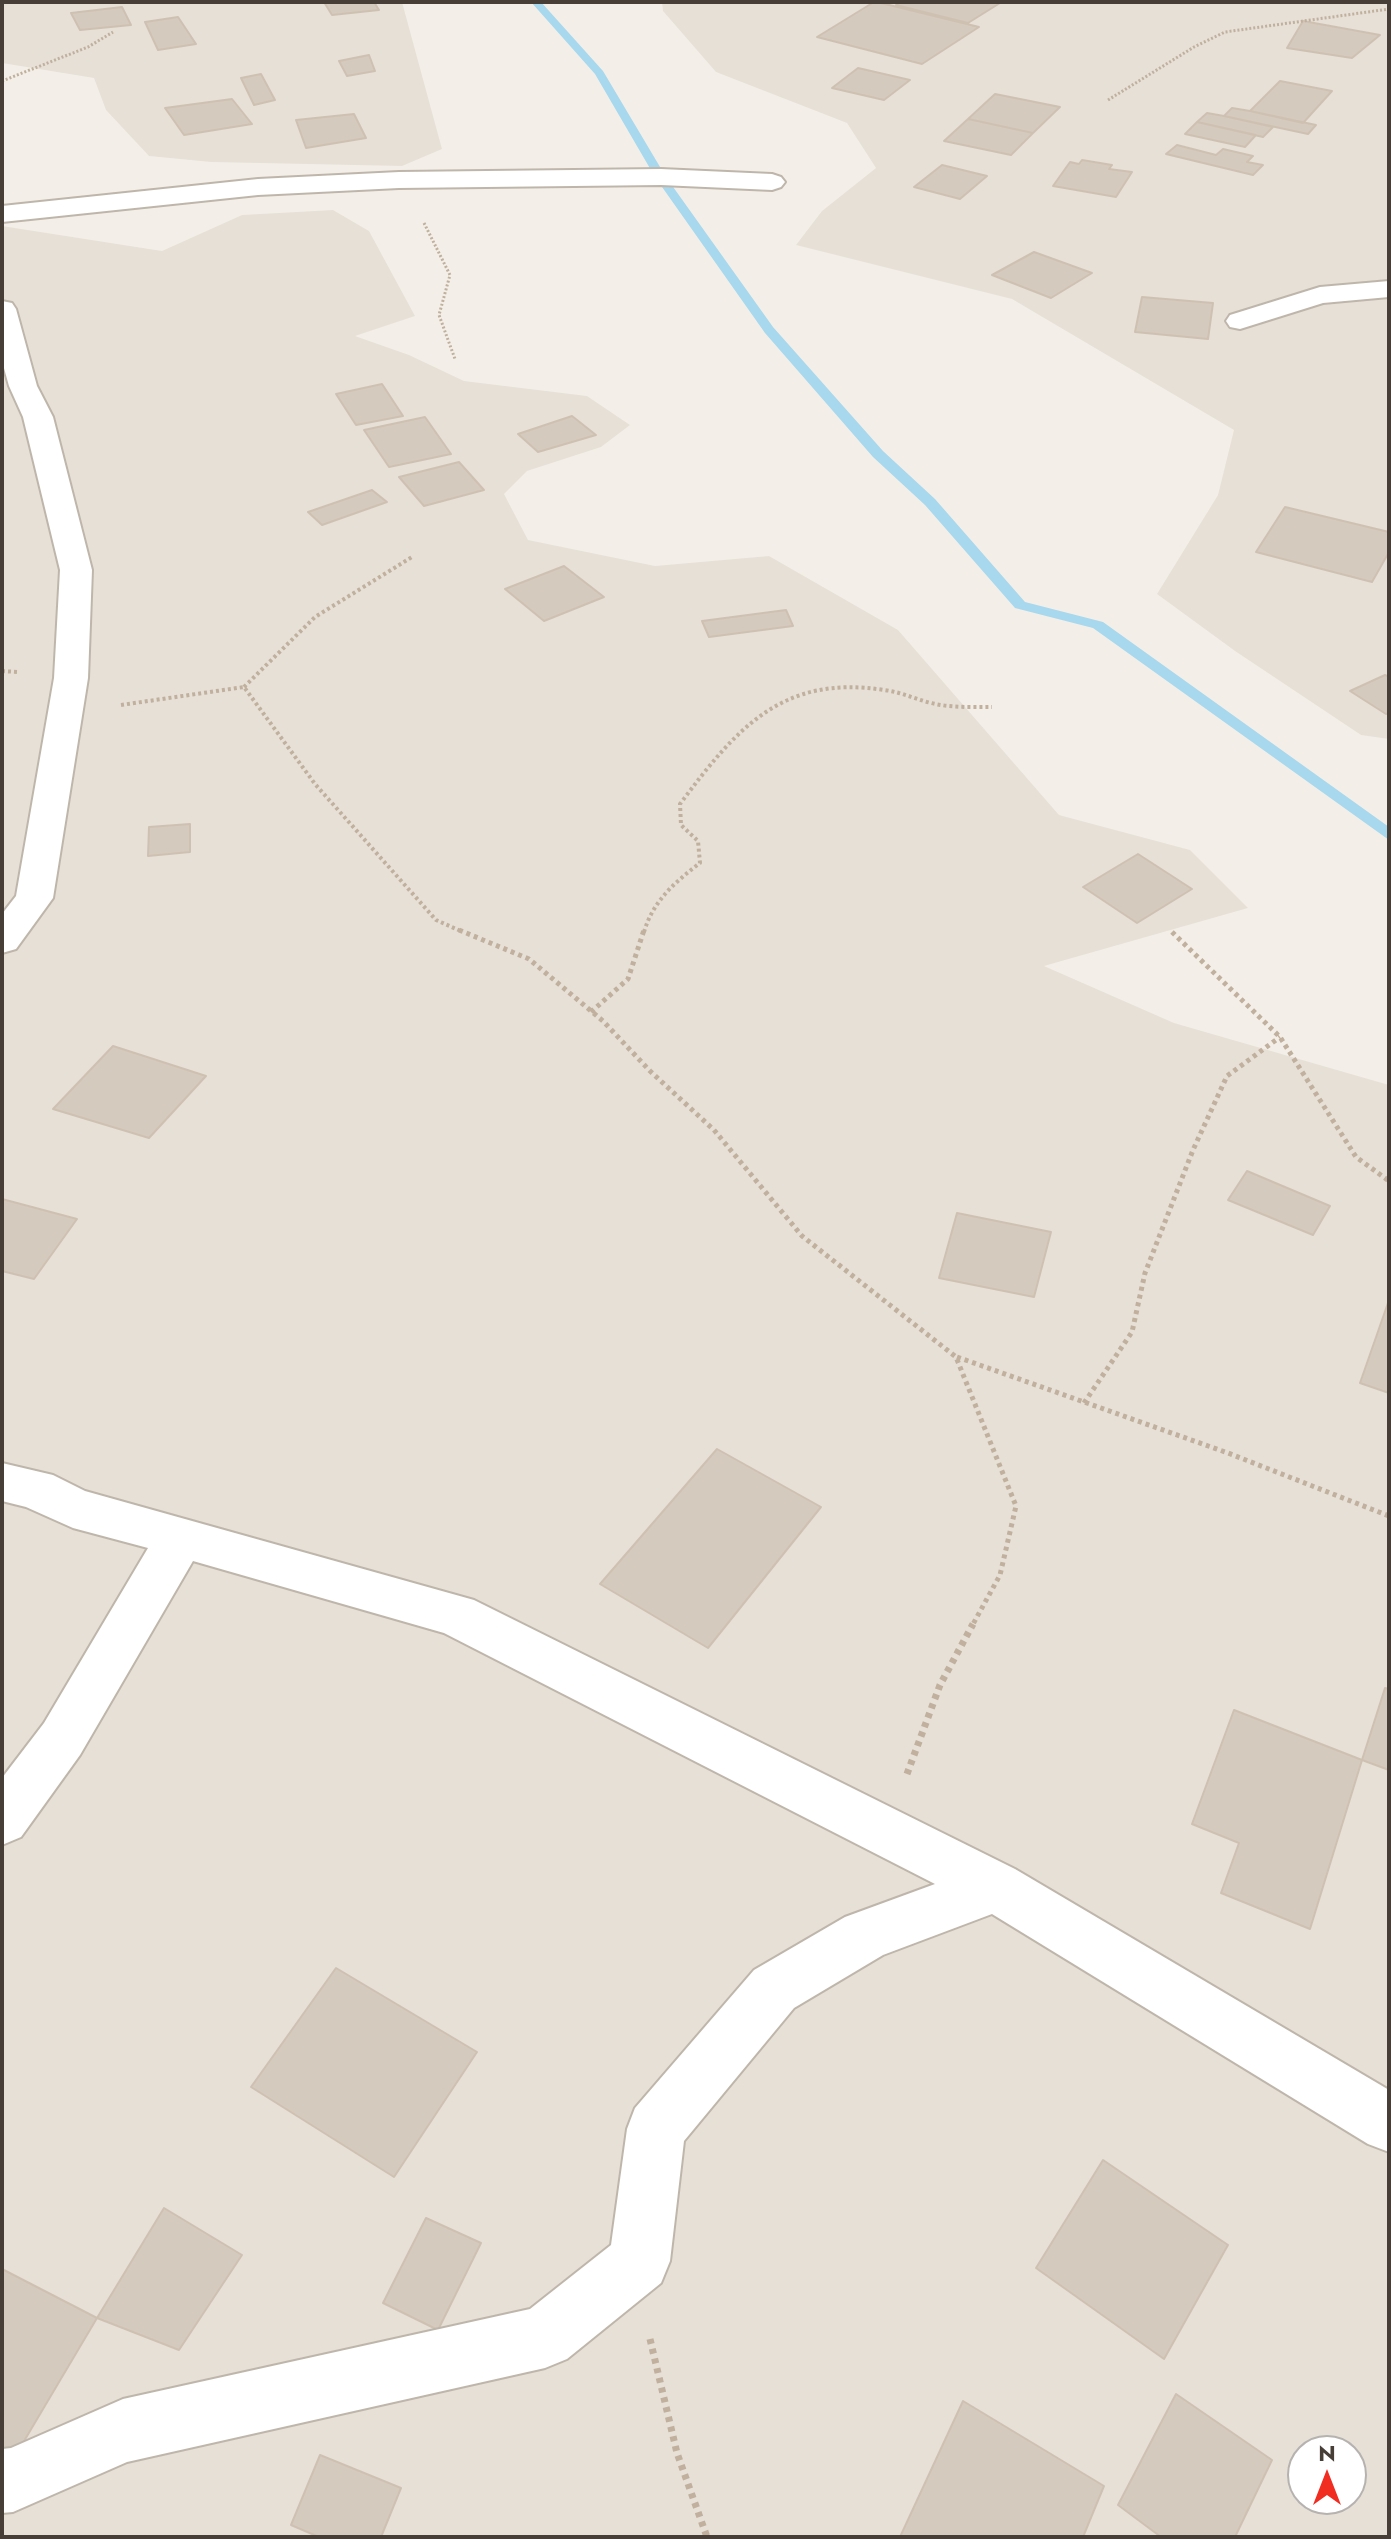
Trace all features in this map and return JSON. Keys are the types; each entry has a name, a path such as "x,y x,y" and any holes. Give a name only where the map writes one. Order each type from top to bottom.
{"street":[{"path":"2,214 258,187 399,180 661,177 772,182"},
{"path":"1240,321 1320,295 1389,289"},
{"path":"2,309 23,386 38,417 76,570 71,678 34,898 2,940"},
{"path":"2,1482 36,1489 73,1508 456,1615 996,1887 1389,2123"},
{"path":"2,1820 62,1739 181,1537"},
{"path":"2,2481 13,2480 123,2431 545,2337 639,2261 656,2129 774,1989 865,1936 996,1887"}],"path":[{"path":"1108,100 1194,47 1225,32 1389,9"},
{"path":"2,81 88,47 113,32"},
{"path":"399,180 418,209 450,275 439,315 455,359"},
{"path":"65,714 244,687 315,617 412,557"},
{"path":"244,687 315,784 436,920 529,959 591,1012 714,1130 802,1236 956,1357 1228,1453 1389,1516"},
{"path":"591,1012 628,979 650,912 677,881 700,863 698,841 681,825 680,804 696,782 759,716 797,693 827,687 898,692 931,703 992,707"},
{"path":"1172,932 1280,1037 1356,1157 1389,1181"},
{"path":"1084,1403 1132,1332 1145,1273 1193,1150 1227,1076 1280,1037"},
{"path":"885,1831 940,1685 1000,1575 1016,1506 956,1357"},
{"path":"588,2303 649,2335 677,2453 707,2537"}],"shaded area":[{"path":"2,2 402,2 442,149 402,166 211,162 149,156 106,110 94,78 2,63"},
{"path":"662,2 1389,2 1389,739 1361,735 1235,651 1157,594 1218,495 1234,430 1012,299 796,245 822,211 876,168 847,123 716,72 663,11"},
{"path":"333,210 369,231 415,316 355,336 409,355 464,381 587,396 630,425 601,447 527,471 504,494 528,540 655,566 769,556 898,630 1059,815 1190,850 1248,908 1044,966 1174,1023 1389,1085 1389,2537 2,2537 2,226 162,251 242,215"}],"building":[{"path":"324,2 374,2 379,10 332,15"},
{"path":"874,2 979,27 922,64 817,37"},
{"path":"901,2 1000,3 968,23 896,5"},
{"path":"122,7 131,25 80,30 71,13"},
{"path":"178,17 196,44 158,50 145,22"},
{"path":"1303,21 1380,35 1352,58 1287,48"},
{"path":"369,55 375,71 347,76 339,61"},
{"path":"858,68 910,80 884,100 832,88"},
{"path":"261,74 275,100 254,105 241,78"},
{"path":"1280,81 1332,91 1303,123 1250,111"},
{"path":"995,94 1060,107 1033,133 968,119"},
{"path":"232,99 252,124 184,135 165,108"},
{"path":"1232,108 1316,125 1308,134 1224,116"},
{"path":"1207,113 1273,127 1263,137 1197,122"},
{"path":"354,114 366,138 306,148 296,120"},
{"path":"968,119 1033,133 1011,155 944,141"},
{"path":"1197,122 1256,135 1245,147 1185,134"},
{"path":"1177,145 1216,155 1223,149 1253,156 1247,162 1263,165 1253,175 1166,154"},
{"path":"1082,160 1112,165 1109,169 1132,172 1116,197 1053,186 1070,162 1079,164"},
{"path":"942,165 987,176 960,199 914,187"},
{"path":"1034,252 1092,273 1051,298 992,275"},
{"path":"1142,297 1213,303 1208,339 1135,332"},
{"path":"382,384 403,416 356,425 336,394"},
{"path":"572,416 596,435 538,452 518,434"},
{"path":"425,417 451,454 389,467 364,430"},
{"path":"459,462 484,490 424,506 399,477"},
{"path":"372,490 387,502 322,525 308,512"},
{"path":"1285,507 1389,532 1389,552 1372,582 1256,552"},
{"path":"564,566 604,597 544,621 505,589"},
{"path":"786,610 793,626 709,637 702,621"},
{"path":"1385,675 1389,677 1389,713 1386,714 1350,691"},
{"path":"190,824 190,852 148,856 149,827"},
{"path":"1138,854 1192,889 1137,923 1083,887"},
{"path":"113,1046 206,1076 149,1138 53,1109"},
{"path":"1247,1171 1330,1206 1313,1235 1228,1200"},
{"path":"2,1199 77,1219 34,1279 2,1271"},
{"path":"957,1213 1051,1232 1034,1297 939,1278"},
{"path":"1389,1300 1389,1393 1360,1383"},
{"path":"717,1449 821,1507 708,1648 600,1584"},
{"path":"1385,1688 1389,1689 1389,1770 1362,1760"},
{"path":"1234,1710 1362,1760 1310,1929 1221,1893 1239,1843 1192,1824"},
{"path":"336,1968 477,2052 394,2177 251,2087"},
{"path":"1103,2160 1228,2245 1164,2359 1036,2268"},
{"path":"164,2208 242,2255 179,2350 97,2318"},
{"path":"426,2218 481,2243 438,2330 383,2303"},
{"path":"2,2269 97,2318 14,2458 2,2452"},
{"path":"1176,2394 1272,2460 1235,2537 1161,2537 1118,2505"},
{"path":"963,2401 1104,2486 1083,2537 900,2537"},
{"path":"320,2455 401,2488 381,2537 319,2537 291,2525"}],"waterway":[{"path":"536,2 599,73 661,177 769,330 878,454 930,502 1020,605 1098,625 1389,835"}]}
